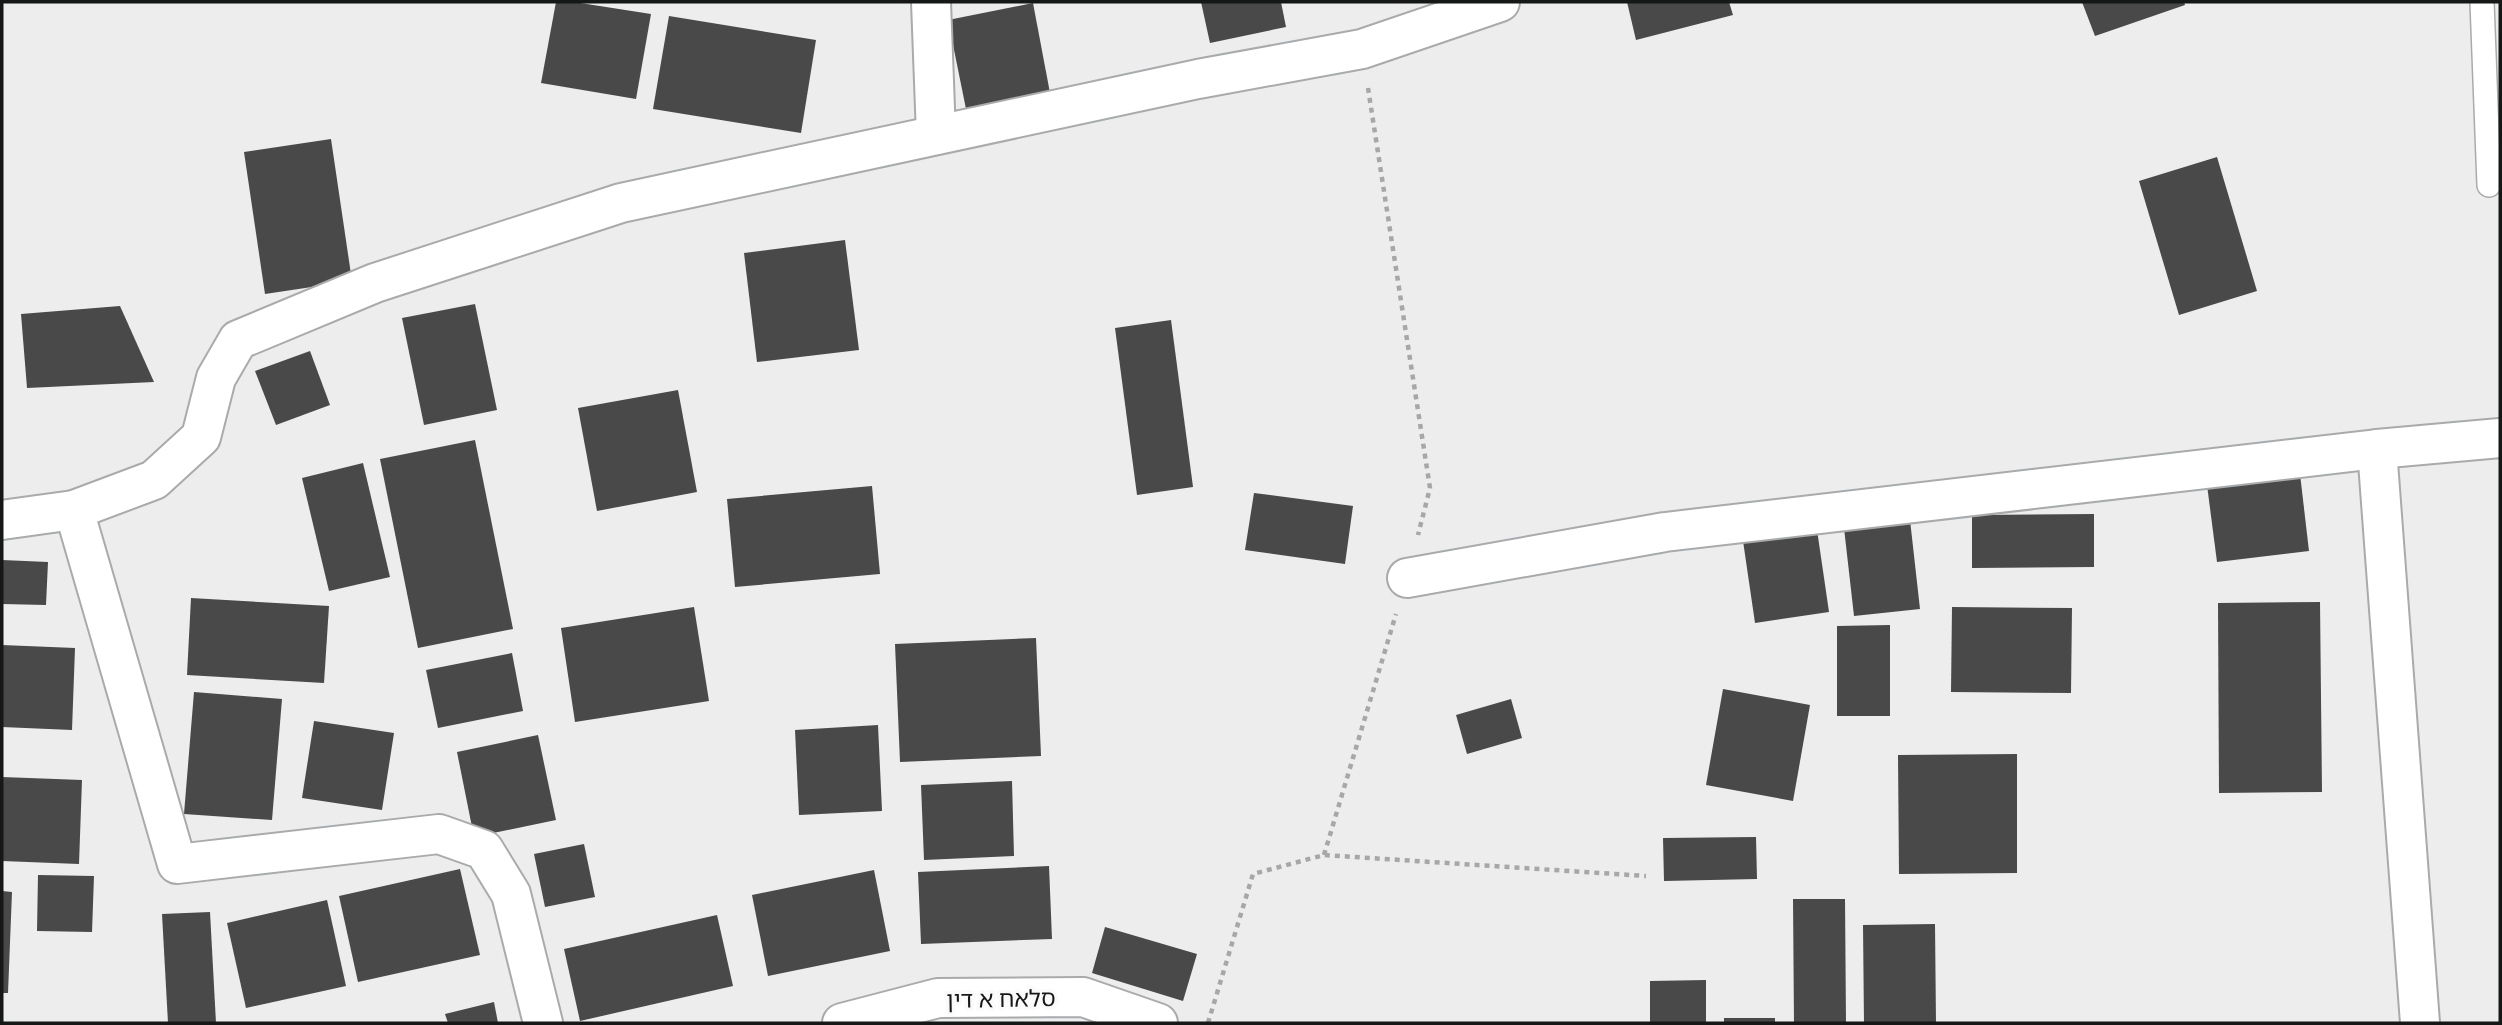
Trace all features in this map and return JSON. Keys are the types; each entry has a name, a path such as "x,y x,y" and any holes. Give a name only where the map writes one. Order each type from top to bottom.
{"street":[{"path":"931,2 936,135"},
{"path":"2,520 74,510 154,480 201,437 216,378 238,340 374,282 621,203 1198,79 1362,49 1500,2"},
{"path":"1407,578 1665,532 2377,449 2500,439"},
{"path":"2377,449 2420,1023"},
{"path":"74,510 177,864 439,834 484,850 511,894 543,1023"},
{"name":"סלאח א דין","path":"842,1023 938,998 1083,997 1158,1023"}],"lane":[{"path":"2482,2 2489,184"}],"path":[{"path":"1324,855 1407,578 1430,488 1362,49"},
{"path":"1208,1023 1252,874 1324,855 1646,876"}],"building":[{"path":"556,2 574,2 651,14 636,99 541,83"},
{"path":"1201,2 1281,2 1286,27 1210,43"},
{"path":"1627,2 1729,2 1733,15 1636,40"},
{"path":"2082,2 2184,2 2185,5 2095,36"},
{"path":"1033,3 1050,93 966,109 948,20"},
{"path":"669,16 816,40 801,133 653,109"},
{"path":"331,139 352,281 265,294 244,152"},
{"path":"2217,157 2257,291 2179,315 2139,181"},
{"path":"845,240 859,350 757,362 744,253"},
{"path":"475,304 497,410 424,425 402,318"},
{"path":"120,306 154,382 27,388 21,314"},
{"path":"1171,320 1193,487 1137,495 1115,328"},
{"path":"310,351 330,405 276,425 255,371"},
{"path":"678,390 697,492 597,511 578,408"},
{"path":"475,440 513,629 418,648 380,459"},
{"path":"363,463 390,577 329,591 302,478"},
{"path":"2300,474 2309,551 2217,562 2207,485"},
{"path":"872,486 880,574 735,587 727,499"},
{"path":"1254,493 1353,506 1345,564 1245,550"},
{"path":"2094,514 2094,567 1972,568 1972,515"},
{"path":"1910,520 1920,609 1854,616 1844,528"},
{"path":"1816,523 1829,612 1755,623 1742,534"},
{"path":"2,560 48,562 46,605 2,604"},
{"path":"191,598 329,606 324,683 187,675"},
{"path":"2320,602 2322,792 2219,793 2218,603"},
{"path":"694,607 709,701 575,722 561,628"},
{"path":"1952,607 2072,608 2071,693 1951,692"},
{"path":"1890,625 1890,716 1837,716 1837,626"},
{"path":"1036,638 1041,756 900,762 895,644"},
{"path":"2,645 75,648 72,730 2,727"},
{"path":"512,653 523,711 438,728 426,670"},
{"path":"1723,689 1810,705 1793,801 1706,785"},
{"path":"194,692 282,699 272,820 184,814"},
{"path":"1511,699 1522,738 1467,754 1456,715"},
{"path":"314,721 394,733 382,810 302,798"},
{"path":"878,725 882,811 799,815 795,730"},
{"path":"538,735 556,820 474,837 457,752"},
{"path":"2017,754 2017,873 1899,874 1898,755"},
{"path":"2,777 82,780 79,864 2,861"},
{"path":"1012,781 1014,856 924,860 921,785"},
{"path":"1756,837 1757,879 1664,881 1663,838"},
{"path":"584,844 595,897 545,907 534,854"},
{"path":"1049,866 1052,939 921,944 918,872"},
{"path":"460,869 480,955 358,982 339,896"},
{"path":"874,870 890,951 768,976 752,895"},
{"path":"38,875 94,876 92,932 37,931"},
{"path":"2,891 12,892 8,993 2,993"},
{"path":"1793,899 1845,899 1846,1023 1794,1023"},
{"path":"327,900 346,986 246,1008 227,923"},
{"path":"210,912 216,1023 168,1023 162,914"},
{"path":"717,915 733,986 580,1021 564,949"},
{"path":"1935,924 1936,1023 1864,1023 1863,925"},
{"path":"1105,927 1197,954 1183,1001 1092,973"},
{"path":"1706,980 1706,1023 1650,1023 1650,981"},
{"path":"494,1002 498,1023 448,1023 445,1014"},
{"path":"1724,1018 1775,1018 1775,1023 1724,1023"}]}
